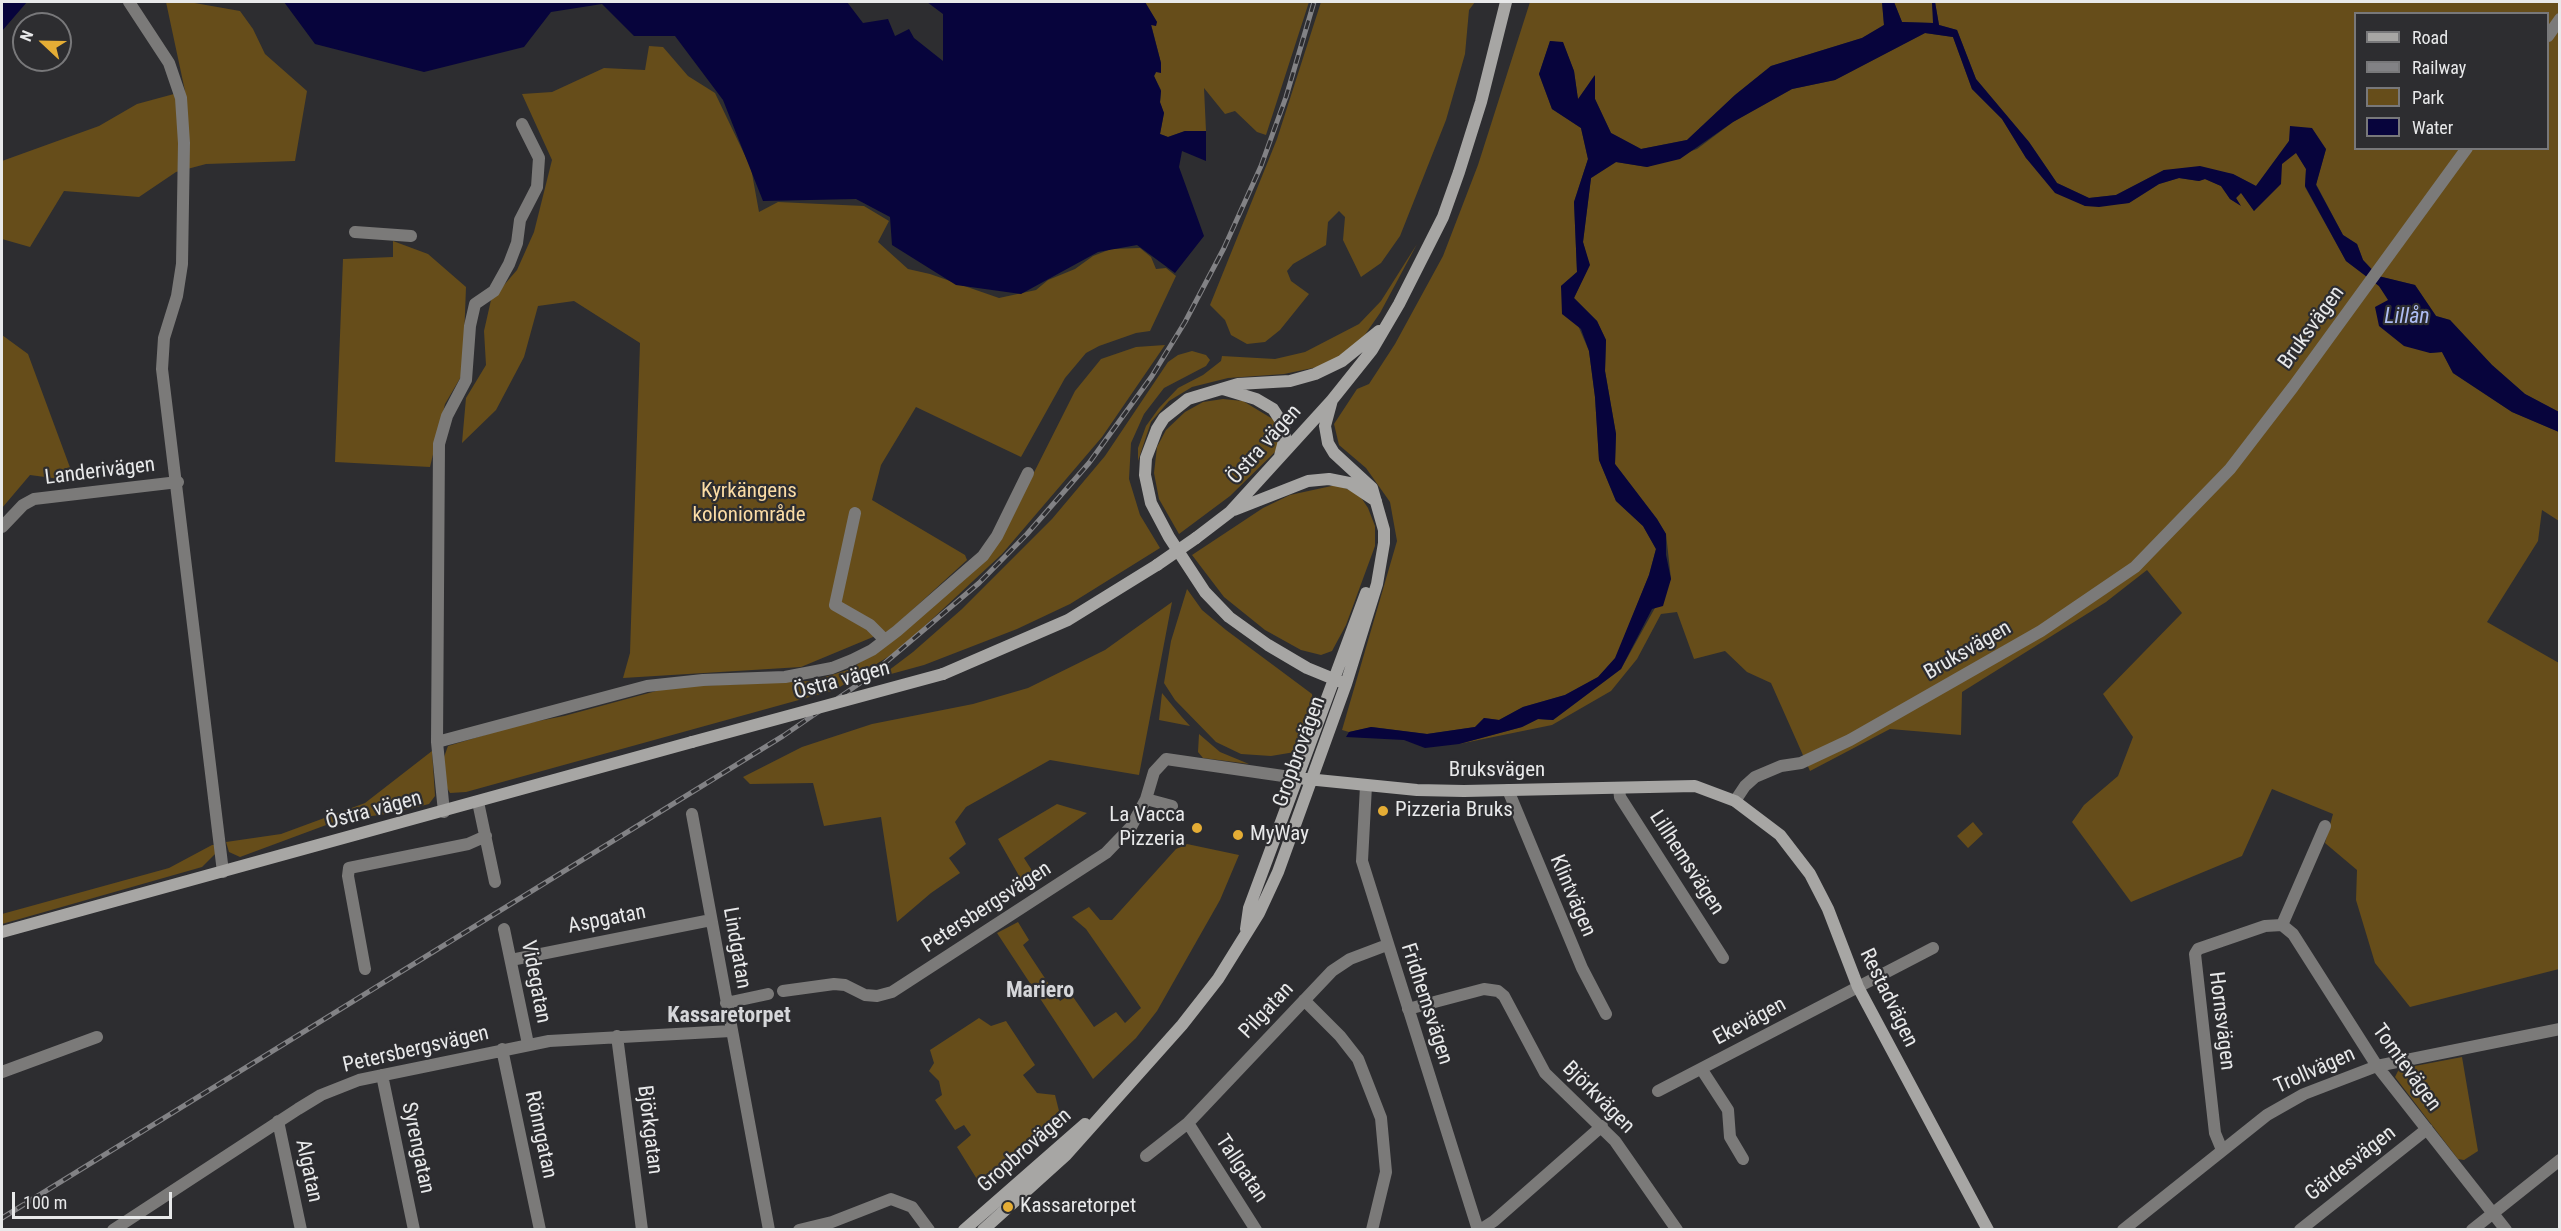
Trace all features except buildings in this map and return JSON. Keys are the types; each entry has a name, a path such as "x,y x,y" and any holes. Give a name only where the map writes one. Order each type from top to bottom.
{"street":[{"path":"129,2 169,63 181,98 184,143 182,264 162,354 224,872"},
{"name":"Östra vägen","path":"2,932 943,674 1068,620 1157,565 1230,512 1332,400 1372,350 1411,284 1443,217 1469,142 1506,2"},
{"path":"2549,33 2559,19"},
{"path":"444,812 437,742 439,444 447,416 466,380 470,327 475,304 494,291 504,274 517,243 520,220 537,188 539,158 522,124"},
{"name":"Bruksvägen","path":"1297,778 1365,786 1464,792 1695,786 1735,801 1755,777 1781,766 1801,763 1850,740 2041,631 2135,567 2230,469 2293,387 2466,150"},
{"path":"355,232 411,236"},
{"path":"1346,684 1307,668 1229,617 1205,591 1169,537 1151,503 1145,475 1148,451 1157,429 1164,418 1188,399 1238,384 1290,381 1315,374 1342,361 1386,325"},
{"path":"1222,388 1264,403 1281,419 1285,437 1278,461"},
{"path":"1332,400 1325,426 1328,443 1334,453 1372,488 1384,530 1382,560"},
{"path":"437,742 648,686 703,680 785,677 807,674 852,660 885,640 937,599 983,556 998,536 1028,473"},
{"path":"1230,512 1308,482 1329,479 1349,483 1377,503"},
{"name":"Landerivägen","path":"2,527 23,505 34,499 177,482"},
{"path":"855,516 835,605 870,625 885,640"},
{"name":"Gropbrovägen","path":"1246,930 1249,908 1332,679 1382,560"},
{"name":"Gropbrovägen","path":"983,1230 1066,1155 1149,1064 1218,979 1246,930 1259,913 1278,872 1346,684 1382,560"},
{"name":"Petersbergsvägen","path":"783,991 834,984 845,985 865,995 877,996 892,992 1106,853 1125,835 1146,799 1159,763 1166,759 1177,758 1297,778"},
{"name":"Fridhemsvägen","path":"1365,786 1361,853 1387,945 1479,1230"},
{"name":"Lillhemsvägen","path":"1619,788 1620,797 1723,958"},
{"name":"Klintvägen","path":"1508,790 1578,959 1606,1014"},
{"path":"1146,799 1172,806"},
{"name":"Restadvägen","path":"1735,801 1773,829 1803,862 1823,899 1858,987 1988,1230"},
{"path":"478,802 495,882"},
{"name":"Lindgatan","path":"692,814 769,1230"},
{"path":"2282,925 2325,826"},
{"path":"365,969 348,876 349,868 460,846 486,836"},
{"name":"Aspgatan","path":"512,960 711,920"},
{"name":"Tomtevägen","path":"2282,925 2293,934 2377,1066 2506,1230"},
{"name":"Hornsvägen","path":"2222,1150 2215,1133 2195,954 2198,949 2265,926 2282,925"},
{"name":"Videgatan","path":"504,929 528,1044"},
{"name":"Pilgatan","path":"1146,1156 1190,1127 1304,1000 1340,964 1387,945"},
{"name":"Ekevägen","path":"1658,1091 1934,948"},
{"name":"Björkvägen","path":"1408,1009 1484,989 1498,991 1504,996 1545,1073 1602,1126 1626,1154 1677,1230"},
{"path":"726,1003 768,994"},
{"path":"1304,1000 1340,1036 1358,1059 1381,1118 1386,1172 1372,1230"},
{"name":"Trollvägen","path":"2123,1230 2222,1150 2285,1104 2329,1083 2377,1066 2559,1029"},
{"name":"Petersbergsvägen","path":"113,1230 278,1121 343,1085 528,1044 617,1036 731,1031"},
{"name":"Björkgatan","path":"617,1036 642,1230"},
{"path":"2,1072 97,1037"},
{"name":"Rönngatan","path":"502,1049 540,1230"},
{"path":"1702,1070 1728,1110 1729,1132 1743,1159"},
{"name":"Syrengatan","path":"382,1075 414,1230"},
{"name":"Gropbrovägen","path":"964,1230 1052,1150 1112,1102"},
{"name":"Algatan","path":"278,1121 300,1230"},
{"path":"1479,1230 1494,1221 1602,1126"},
{"name":"Tallgatan","path":"1190,1127 1256,1230"},
{"name":"Gärdesvägen","path":"2300,1230 2427,1129"},
{"path":"2472,1230 2559,1160"},
{"path":"799,1230 832,1222 891,1199 912,1207 929,1230"}],"green space":[{"path":"166,2 189,2 240,11 253,29 265,54 307,91 295,161 206,164 176,172 139,197 64,191 30,247 2,239 2,161 99,126 137,104 185,91"},
{"path":"1145,2 1309,2 1266,135 1257,132 1235,111 1225,114 1204,88 1206,131 1185,131 1168,137 1160,134 1164,113 1160,103 1161,90 1154,76 1161,63 1151,24 1157,22"},
{"path":"1321,2 1475,2 1469,10 1465,54 1446,120 1400,236 1381,263 1361,277 1343,240 1345,217 1339,211 1328,222 1326,245 1293,264 1287,271 1291,281 1309,294 1280,330 1265,342 1247,344 1231,335 1225,320 1210,305 1277,139"},
{"path":"1530,2 1882,2 1884,25 1862,38 1771,66 1735,95 1687,140 1641,149 1611,133 1595,99 1594,76 1578,100 1574,71 1563,43 1550,41 1539,74 1552,109 1581,128 1588,159 1574,202 1577,272 1561,286 1589,351 1599,460 1616,501 1643,526 1656,549 1649,575 1616,658 1598,677 1565,695 1523,707 1499,720 1484,718 1475,727 1427,734 1372,727 1349,732 1342,730 1397,541 1390,502 1366,468 1339,445 1334,424 1357,389 1369,384 1395,344 1443,256 1478,165"},
{"path":"1894,2 1932,2 1934,23 1902,22"},
{"path":"1935,2 2559,2 2559,412 2525,394 2492,365 2450,320 2436,316 2415,285 2378,276 2363,260 2357,244 2343,235 2316,184 2326,149 2289,141 2256,186 2233,174 2164,170 2116,195 2089,198 2057,183 2029,142 1976,79 1957,30 1939,25"},
{"path":"1925,33 1953,37 1972,89 2002,119 2026,158 2085,206 2129,203 2159,184 2179,178 2199,181 2205,179 2221,186 2230,199 2240,205 2236,198 2241,192 2254,211 2282,163 2296,152 2306,169 2305,187 2346,261 2379,286 2430,353 2442,352 2453,373 2512,412 2559,432 2559,521 2542,510 2538,541 2487,622 2559,663 2559,969 2410,1007 2375,963 2356,900 2357,870 2325,843 2333,814 2272,789 2242,856 2131,902 2072,822 2084,805 2118,776 2133,737 2103,694 2182,613 2147,570 2106,602 1962,692 1961,735 1890,729 1810,771 1771,683 1747,672 1725,651 1694,659 1677,612 1661,614 1637,659 1611,691 1552,725 1459,744 1522,727 1538,719 1553,720 1621,669 1671,579 1666,534 1615,464 1616,434 1605,371 1606,340 1597,321 1574,298 1589,265 1583,242 1591,178 1616,162 1647,167 1697,149 1733,122 1792,89 1835,80"},
{"name":"Kyrkängens koloniområde","path":"649,46 663,47 688,76 715,93 751,168 759,212 778,202 864,206 889,221 878,242 908,269 930,274 999,298 1036,290 1048,280 1075,269 1093,256 1111,249 1140,248 1151,257 1156,269 1166,268 1176,276 1150,331 1136,333 1086,353 1065,378 1021,457 916,407 881,465 872,500 965,555 967,560 887,633 877,627 873,637 801,667 623,678 630,653 640,343 574,301 538,306 524,357 496,410 462,443 466,398 486,365 484,331 491,300 517,270 534,232 552,160 522,94 552,92 604,68 645,70"},
{"path":"393,241 428,254 466,287 464,340 466,368 445,404 430,467 335,462 343,259 393,257"},
{"path":"1417,244 1380,313 1362,339 1327,365 1284,374 1228,378 1192,387 1169,401 1151,422 1138,461 1138,448 1146,426 1178,388 1203,375 1221,361 1222,356 1275,359 1305,352 1359,324 1381,301"},
{"path":"2,335 28,354 75,481 30,475 2,508"},
{"path":"1165,345 1102,437 1002,554 899,650 835,690 466,792 450,793 443,781 444,757 448,746 518,725 564,716 671,687 812,681 851,669 911,625 999,542 1075,391 1101,359 1136,347"},
{"path":"1192,351 1206,355 1210,360 1206,366 1164,388 1144,414 1131,443 1129,479 1140,515 1160,548 1070,604 1017,629 924,665 880,677 913,652 962,609 1052,519 1105,456 1168,362 1178,355"},
{"path":"1223,399 1243,401 1276,421 1281,434 1277,450 1230,496 1179,534 1159,499 1154,473 1157,447 1166,430 1185,412 1203,402"},
{"path":"1336,485 1358,493 1368,508 1375,526 1375,546 1346,625 1332,651 1321,655 1301,650 1265,630 1224,597 1192,555 1263,508 1290,495"},
{"path":"1187,589 1202,610 1312,694 1314,710 1306,734 1295,752 1271,756 1241,754 1216,742 1175,700 1164,683 1171,641"},
{"path":"1172,602 1139,775 1050,760 966,807 955,822 966,844 949,858 960,873 931,893 897,922 881,817 824,826 813,783 750,784 743,777 802,747 872,724 973,704 1028,688 1105,650"},
{"path":"1162,693 1181,716 1190,726 1159,720"},
{"path":"1199,734 1220,752 1249,764 1203,758 1198,752"},
{"path":"432,751 435,796 429,804 393,813 337,821 240,857 229,852 226,842 281,834 365,803"},
{"path":"1057,804 1087,813 1024,858 1033,872 1022,881 998,839"},
{"path":"1973,822 1983,834 1968,848 1957,836"},
{"path":"1187,844 1239,855 1220,900 1157,1011 1136,1038 1093,1079 997,933 1018,922 1029,940 1023,945 1060,1001 1071,994 1094,1027 1116,1012 1125,1023 1141,1008 1086,929 1072,917 1089,907 1100,920 1112,920 1176,849"},
{"path":"216,845 217,852 202,867 2,924 2,914 169,868"},
{"path":"979,1018 991,1026 1006,1021 1035,1065 1023,1075 1037,1093 1055,1095 1059,1111 980,1184 957,1147 971,1135 964,1125 955,1130 935,1100 942,1095 939,1081 929,1071 934,1063 930,1050"},
{"path":"2462,1057 2478,1151 2464,1160 2458,1159 2395,1077 2399,1069"}],"water":[{"path":"2,2 27,2 18,12 12,12 12,19 2,31"},
{"path":"284,2 847,2 863,23 888,19 895,36 909,29 914,38 943,61 943,14 927,2 1145,2 1157,22 1156,26 1151,25 1161,63 1161,73 1156,72 1154,76 1161,91 1160,102 1164,113 1160,134 1168,137 1185,131 1206,131 1206,161 1182,151 1179,167 1204,236 1175,273 1137,245 1098,252 1021,294 956,285 892,245 890,217 856,199 763,201 723,100 675,36 634,36 602,4 551,12 524,47 424,72 315,44"},
{"name":"Lillån","path":"1882,2 1894,2 1902,22 1933,23 1932,2 1935,2 1939,25 1957,30 1976,79 2029,142 2057,183 2089,198 2116,195 2164,170 2200,166 2233,174 2256,186 2289,141 2290,126 2312,128 2326,149 2316,185 2343,235 2357,244 2363,260 2378,276 2415,285 2436,316 2450,320 2492,365 2525,394 2559,412 2559,432 2512,412 2453,373 2442,352 2430,353 2404,346 2379,326 2375,307 2388,300 2379,286 2346,261 2305,186 2306,169 2296,153 2282,164 2281,184 2254,211 2241,193 2236,198 2241,206 2230,199 2221,186 2205,179 2199,181 2179,178 2159,184 2129,203 2099,207 2085,206 2055,193 2026,158 2002,119 1972,89 1953,37 1925,33 1835,80 1792,89 1733,122 1680,159 1647,167 1616,162 1591,178 1583,242 1590,265 1574,298 1597,321 1606,340 1605,371 1616,434 1615,464 1666,534 1666,555 1671,579 1663,606 1652,609 1621,669 1553,720 1538,719 1522,727 1459,744 1425,748 1404,740 1346,737 1349,732 1371,727 1427,734 1475,727 1484,718 1499,720 1523,707 1565,695 1598,677 1615,658 1649,575 1656,549 1643,526 1616,501 1599,460 1589,351 1581,329 1562,314 1561,286 1577,272 1574,202 1588,159 1581,128 1552,109 1539,74 1550,41 1563,42 1574,71 1578,99 1595,75 1595,99 1611,133 1641,149 1687,140 1735,95 1771,66 1862,38 1884,25"}],"railway":[{"path":"2,1218 783,736 866,679 979,583 1027,534 1089,463 1152,376 1185,322 1224,248 1261,166 1286,97 1314,2"}],"place":[{"name":"Pizzeria Bruks","path":"1383,811"},
{"name":"La Vacca Pizzeria","path":"1197,828"},
{"name":"MyWay","path":"1238,835"},
{"name":"Kassaretorpet","path":"1008,1207"}],"district":[{"name":"Mariero","path":"1040,991"},
{"name":"Kassaretorpet","path":"729,1016"}]}
